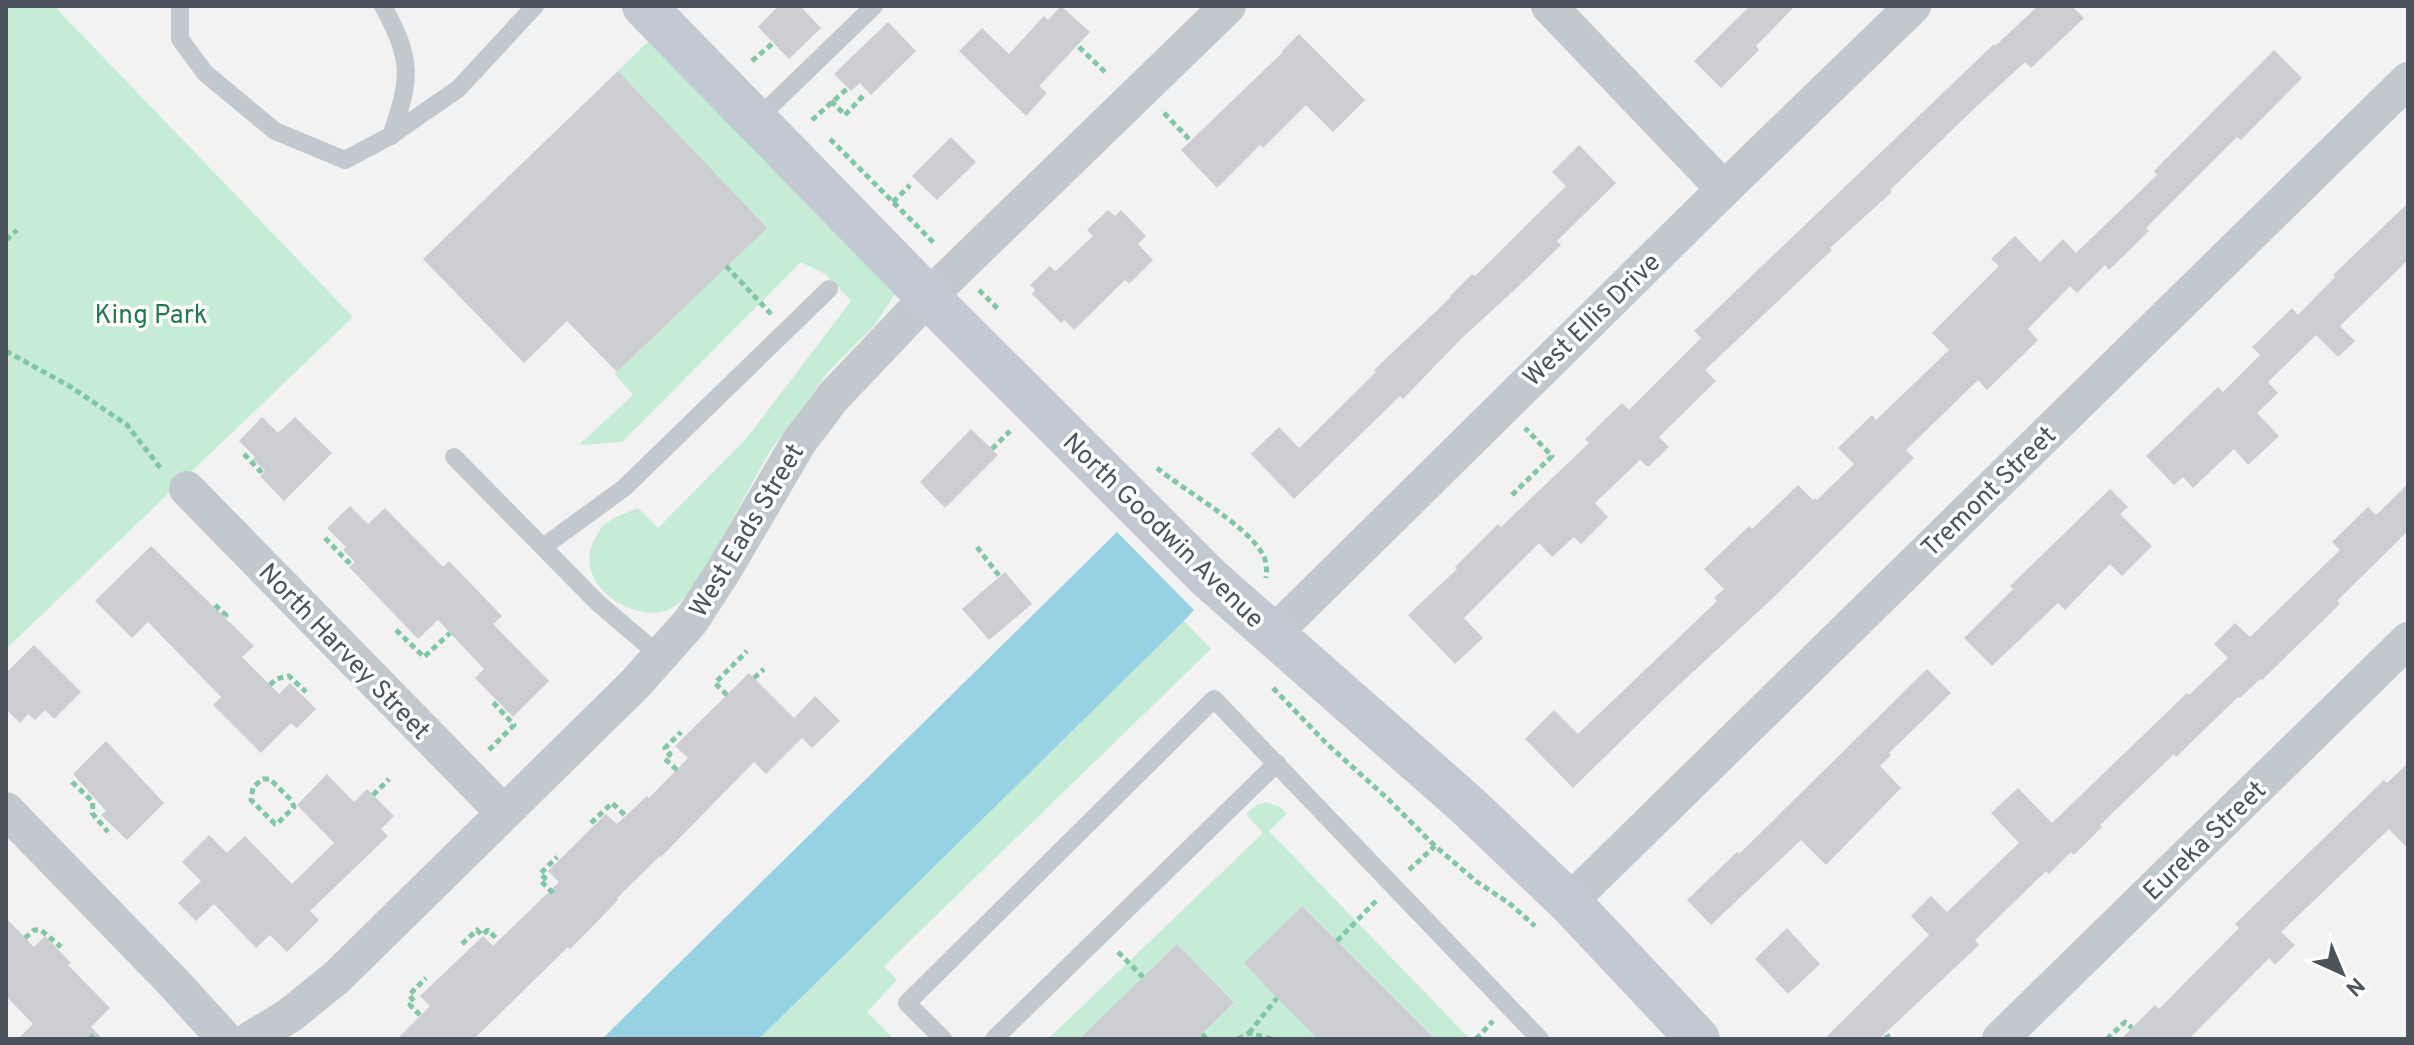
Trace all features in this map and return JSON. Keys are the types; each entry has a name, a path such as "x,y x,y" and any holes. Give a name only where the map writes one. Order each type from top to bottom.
{"street":[{"name":"North Goodwin Avenue","path":"644,6 928,297 1209,578 1467,805 1554,916 1698,1039"},
{"name":"West Eads Street","path":"251,1039 290,1015 337,977 635,684 691,621 799,442 833,397 928,297 1228,6"},
{"path":"1549,6 1724,189"},
{"name":"West Ellis Drive","path":"1272,635 1913,6"},
{"name":"Tremont Street","path":"1554,916 2408,80"},
{"name":"North Harvey Street","path":"179,485 503,812"},
{"name":"Eureka Street","path":"2000,1039 2408,640"},
{"path":"6,810 225,1039"}],"lane":[{"path":"180,6 180,39 205,73 275,131 345,160 390,136 458,89 535,6"},
{"path":"383,6 397,30 407,64 405,95 390,136"},
{"path":"755,121 874,6"},
{"path":"543,547 624,488 829,289"},
{"path":"454,457 598,603 660,656"},
{"path":"943,1039 907,1003 1214,699 1540,1039"},
{"path":"994,1039 1277,763"}],"path":[{"path":"752,61 773,43"},
{"path":"1079,47 1105,72"},
{"path":"812,120 848,88"},
{"path":"831,101 845,115 863,96"},
{"path":"805,113 944,253"},
{"path":"893,202 910,185"},
{"path":"6,240 17,230"},
{"path":"726,266 786,330"},
{"path":"975,286 1010,322"},
{"path":"6,351 71,387 127,425 179,485"},
{"path":"1503,405 1552,456 1512,495"},
{"path":"992,449 1013,428"},
{"path":"244,454 260,471 263,469"},
{"path":"1153,466 1240,528 1261,550 1267,564 1266,583"},
{"path":"325,538 348,562 352,559"},
{"path":"977,547 1000,577"},
{"path":"215,605 224,616"},
{"path":"396,630 424,657 450,633"},
{"path":"727,695 715,683 747,651"},
{"path":"754,678 764,669"},
{"path":"270,685 276,679 289,676 306,692"},
{"path":"1265,680 1327,744 1477,882 1509,903 1554,916"},
{"path":"489,750 514,725 491,700"},
{"path":"677,770 665,759 670,754 665,748 681,732"},
{"path":"263,779 270,779 294,807 275,824 251,800 253,787 263,779"},
{"path":"373,795 389,779"},
{"path":"72,782 93,802 92,813 108,832"},
{"path":"591,823 612,803 626,816"},
{"path":"1337,941 1435,846"},
{"path":"553,893 541,881 545,878 540,874 557,857"},
{"path":"25,938 34,930 41,930 61,947"},
{"path":"462,944 477,930 482,935 488,930 498,940"},
{"path":"1101,935 1143,977"},
{"path":"420,1015 410,1005 414,1001 409,995 426,978"},
{"path":"1238,1039 1249,1033 1277,998"},
{"path":"2107,1039 2125,1022 2132,1028"},
{"path":"1249,1033 1272,1039"}],"green space":[{"name":"King Park","path":"6,6 54,6 353,317 6,649"},
{"path":"653,37 896,292 874,326 829,371 770,451 695,586 671,608 661,612 645,612 616,601 595,579 590,565 590,550 601,529 611,520 638,508 658,528 746,439 851,301 825,274 801,262 622,442 579,445 633,395 615,374 766,228 618,71"},
{"path":"1184,621 1211,649 884,966 897,980 867,1012 894,1039 759,1039"},
{"path":"1266,802 1280,807 1287,814 1269,831 1470,1039 1435,1039 1302,906 1244,963 1318,1039 1197,1039 1234,1001 1177,944 1079,1039 1048,1039 1263,833 1246,814"}],"water":[{"path":"1117,532 1194,610 1184,621 759,1039 602,1039"}],"building":[{"path":"778,6 800,6 821,28 789,59 758,27"},
{"path":"1061,6 1090,32 1039,86 1047,93 1026,116 959,51 982,28 1009,54 1044,16 1048,20"},
{"path":"1750,6 1795,6 1756,46 1759,50 1721,88 1694,61"},
{"path":"2038,6 2072,6 2084,18 2031,68 2025,62 1979,104 1890,190 1892,192 1705,370 1716,381 1659,437 1669,447 1648,467 1640,460 1595,503 1608,517 1581,544 1574,537 1552,557 1539,543 1464,618 1483,638 1455,664 1408,615 1457,569 1455,567 1498,524 1501,527 1589,443 1585,439 1622,403 1629,410 1701,338 1694,331 1994,44"},
{"path":"888,22 916,51 871,95 860,83 851,91 834,74"},
{"path":"1299,34 1365,100 1333,132 1306,105 1217,188 1181,150"},
{"path":"2274,50 2302,78 2241,140 2237,137 2146,228 2149,231 2109,270 2105,265 2077,293 2070,286 2028,329 2038,340 1987,390 1978,380 1906,450 1914,458 1775,596 1573,788 1525,739 1554,710 1578,734 1717,601 1714,598 1724,589 1704,569 1798,485 1813,500 1817,500 1854,464 1838,448 1872,415 1876,420 1949,350 1932,333 1999,266 1991,259 2015,236 2040,262 2063,239 2076,253 2157,175 2154,171"},
{"path":"618,71 767,228 617,372 567,321 524,363 423,259"},
{"path":"951,137 976,162 937,200 912,176"},
{"path":"1579,145 1616,183 1557,241 1561,245 1461,339 1403,399 1400,396 1294,499 1251,454 1279,427 1299,448 1376,372 1374,370 1566,186 1552,172"},
{"path":"2408,203 2408,260 2340,326 2355,341 2338,357 2316,335 2268,382 2278,393 2257,413 2279,436 2248,465 2234,449 2193,488 2183,477 2174,485 2146,456 2218,387 2223,392 2260,355 2252,347 2292,308 2298,315 2335,277 2333,275"},
{"path":"1108,210 1115,216 1121,210 1146,236 1138,244 1153,260 1129,284 1125,280 1074,330 1065,320 1061,323 1032,294 1035,290 1030,285 1050,266 1055,271 1058,269 1093,236 1087,230"},
{"path":"262,417 278,433 295,417 332,453 284,501 260,476 265,471 239,441"},
{"path":"971,429 998,455 945,508 920,482"},
{"path":"2408,484 2408,531 2337,601 2340,604 2262,680 2238,697 2176,757 2174,754 2100,825 2102,827 2074,855 2071,852 2049,874 2046,871 1975,940 1979,945 1879,1039 1824,1039 1929,935 1911,916 1931,896 1947,912 2019,843 1991,813 2018,788 2052,823 2187,693 2189,695 2228,658 2214,644 2235,623 2250,637 2340,550 2332,542 2368,507 2376,515"},
{"path":"2110,489 2128,507 2120,514 2152,546 2122,576 2110,564 2065,610 2058,603 1992,666 1964,638 2013,589 2010,586"},
{"path":"350,506 368,524 385,508 443,567 449,561 502,616 493,624 549,681 513,717 475,678 484,669 438,620 418,639 349,567 355,562 343,550 346,547 327,528"},
{"path":"151,546 254,646 242,657 279,694 290,683 316,709 297,728 291,723 261,753 213,705 221,697 148,622 132,638 95,601"},
{"path":"1005,572 1032,604 989,640 962,609"},
{"path":"34,645 81,692 54,719 45,710 35,720 28,714 20,723 6,709 6,673"},
{"path":"1927,669 1951,693 1889,753 1891,755 1880,766 1901,788 1826,865 1801,840 1711,925 1687,900 1737,852 1739,854"},
{"path":"749,673 794,718 815,696 840,721 812,748 802,738 766,774 754,762 570,949 568,947 474,1039 397,1039 430,1006 420,996 483,936 493,946 559,882 548,871 606,814 617,824 647,796 649,798 688,758 675,746"},
{"path":"106,741 164,803 127,840 101,815 106,811 73,774"},
{"path":"2408,763 2408,849 2389,829 2281,932 2295,945 2275,965 2269,958 2189,1039 2121,1039 2155,1005 2159,1009 2239,928 2235,924 2384,780 2387,783"},
{"path":"327,774 354,802 367,789 394,816 381,829 388,836 310,911 319,920 287,952 270,935 256,948 214,904 196,921 178,903 201,881 182,862 209,835 227,853 245,836 292,884 334,843 297,805"},
{"path":"1302,906 1435,1039 1318,1039 1277,998 1244,963"},
{"path":"6,918 34,947 45,936 110,1008 91,1027 103,1039 18,1039 33,1024 6,996"},
{"path":"1787,928 1820,964 1788,994 1755,959"},
{"path":"1177,944 1234,1002 1197,1039 1079,1039"}]}
